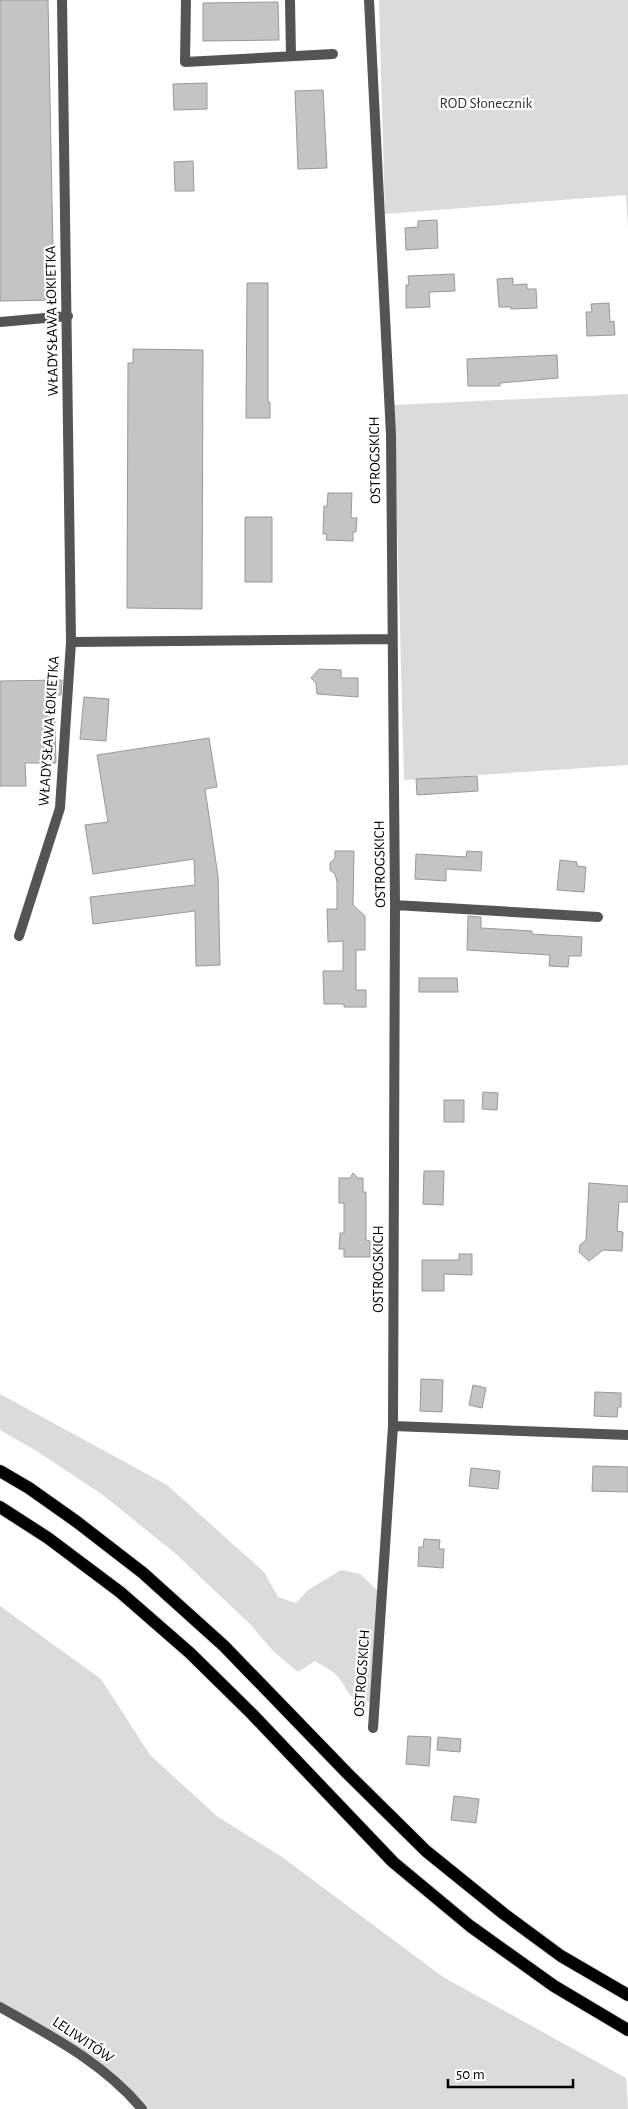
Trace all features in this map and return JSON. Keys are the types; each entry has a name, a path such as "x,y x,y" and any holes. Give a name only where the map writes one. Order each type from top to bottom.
{"main road":[{"path":"0,1471 30,1488 143,1573 224,1646 347,1773 426,1851 504,1914 561,1956 628,1995"},
{"path":"0,1507 48,1538 120,1592 190,1653 252,1714 393,1862 470,1926 554,1986 628,2030"}],"street":[{"name":"WŁADYSŁAWA ŁOKIETKA","path":"19,936 60,808 71,642 68,316 62,0"},
{"path":"186,0 185,62 333,54"},
{"path":"290,0 291,56"},
{"name":"OSTROGSKICH","path":"369,0 391,436 395,905 393,1426 373,1728"},
{"path":"0,322 68,316"},
{"name":"WŁADYSŁAWA ŁOKIETKA","path":"71,642 392,639"},
{"path":"395,905 598,917"},
{"path":"393,1426 628,1436"},
{"name":"LELIWITÓW","path":"0,2007 86,2058 108,2075 142,2109"}],"green space":[{"name":"ROD Słonecznik","path":"379,0 628,0 628,229 626,195 385,214"},
{"path":"628,394 628,765 404,780 394,405"},
{"path":"0,1394 167,1485 264,1572 278,1597 296,1603 308,1590 341,1570 360,1574 380,1593 372,1702 352,1697 336,1675 315,1661 298,1672 272,1650 252,1626 176,1554 103,1495 35,1450 0,1430"},
{"path":"0,1606 101,1679 150,1755 218,1817 282,1857 443,1977 626,2078 628,2109 140,2109 96,2059 0,2002"}],"building":[{"path":"0,0 48,0 54,300 0,301"},
{"path":"278,2 279,40 203,41 203,3"},
{"path":"207,83 207,109 174,110 173,84"},
{"path":"323,90 327,168 298,169 295,91"},
{"path":"193,161 194,191 175,191 174,162"},
{"path":"437,220 438,248 406,250 405,228 418,227 418,221"},
{"path":"454,274 455,291 429,292 430,307 406,308 406,285 409,285 408,276"},
{"path":"513,278 513,285 527,284 527,289 536,289 537,308 511,309 511,307 499,307 497,279"},
{"path":"247,283 268,283 268,402 270,402 270,418 246,418"},
{"path":"609,303 610,322 614,321 615,335 587,336 586,312 592,312 591,304"},
{"path":"133,349 203,350 202,609 127,608 128,363 133,363"},
{"path":"557,355 558,378 500,383 500,386 468,386 467,359"},
{"path":"328,493 352,493 351,518 357,518 356,532 353,532 353,541 326,540 327,534 323,534 324,506 327,507"},
{"path":"245,517 272,517 272,582 245,582"},
{"path":"319,669 341,670 341,678 358,678 358,697 317,694 316,683 311,678"},
{"path":"62,680 61,695 54,695 56,763 25,763 26,786 0,786 0,681"},
{"path":"84,697 109,699 106,741 80,739"},
{"path":"209,738 217,787 205,789 218,876 220,965 196,966 195,911 93,924 90,897 195,885 194,859 93,874 85,825 108,822 97,755"},
{"path":"477,776 478,791 417,795 416,779"},
{"path":"335,851 354,851 353,905 365,916 365,950 356,950 356,990 366,990 366,1007 344,1007 344,1004 324,1004 323,971 343,971 343,941 328,942 327,909 337,909 337,882 335,874 330,870 330,863 335,858"},
{"path":"467,851 482,852 481,871 446,869 446,881 415,879 416,854 466,857"},
{"path":"560,860 577,862 577,866 586,867 584,892 557,890"},
{"path":"468,916 481,917 481,928 532,931 532,934 582,937 581,956 569,956 568,967 549,966 550,955 467,950"},
{"path":"419,978 457,978 458,992 419,992"},
{"path":"483,1092 498,1093 497,1110 482,1109"},
{"path":"444,1100 464,1100 464,1122 444,1122"},
{"path":"424,1171 444,1171 443,1205 423,1204"},
{"path":"353,1173 358,1178 363,1178 363,1192 366,1192 366,1240 370,1241 370,1257 344,1257 344,1249 339,1249 340,1233 344,1233 344,1203 339,1203 339,1178 350,1178"},
{"path":"589,1183 628,1186 628,1202 619,1202 617,1231 623,1232 622,1251 603,1250 589,1261 579,1252 580,1245 586,1240"},
{"path":"459,1254 472,1254 472,1275 444,1274 444,1291 422,1291 422,1260 459,1260"},
{"path":"421,1379 443,1380 442,1412 420,1411"},
{"path":"473,1385 486,1388 482,1408 469,1405"},
{"path":"595,1392 621,1393 621,1407 618,1407 617,1417 594,1416"},
{"path":"593,1466 628,1467 628,1492 592,1491"},
{"path":"471,1468 500,1471 498,1489 469,1486"},
{"path":"424,1539 440,1540 439,1549 444,1549 443,1568 418,1566 419,1547 423,1547"},
{"path":"408,1736 431,1737 429,1766 406,1764"},
{"path":"438,1737 461,1739 460,1752 437,1750"},
{"path":"454,1796 479,1799 476,1823 451,1820"}]}
